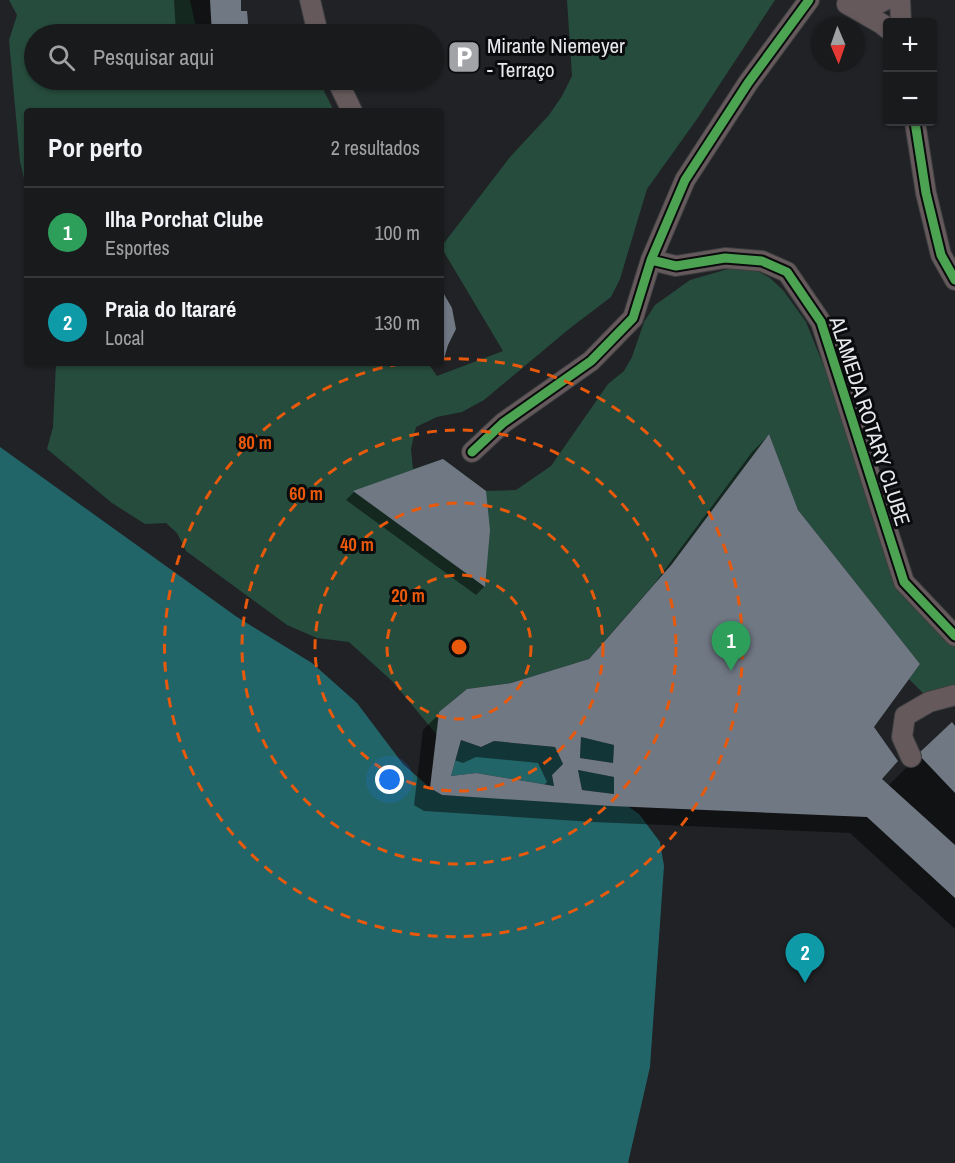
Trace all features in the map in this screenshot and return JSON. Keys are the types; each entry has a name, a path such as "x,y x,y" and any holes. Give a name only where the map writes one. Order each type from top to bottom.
{"street":[{"path":"310,0 316,24"},
{"path":"472,452 503,423 591,361 633,318 651,260 685,180 748,83 809,0"},
{"path":"845,2 861,8 874,6 885,0"},
{"path":"900,0 901,18"},
{"path":"845,2 883,25"},
{"path":"342,90 351,108"},
{"path":"916,126 926,193 941,255 955,280"},
{"name":"ALAMEDA ROTARY CLUBE","path":"651,260 676,266 734,258 762,261 787,272 821,322 904,582 955,636"},
{"path":"911,757 902,737 905,716 929,702 955,695"}],"green space":[{"path":"9,0 190,0 196,24 24,24 24,90 324,90 332,108 24,108 24,179 20,161 9,40 17,15"},
{"path":"567,0 775,0 697,119 647,189 620,279 611,297 484,400 462,412 437,417 416,427 411,449 413,469 443,459 486,491 516,490 551,466 608,384 624,371 632,357 644,322 655,305 690,280 735,267 756,270 770,278 783,290 806,322 825,369 898,585 955,645 955,687 923,693 909,679 920,664 798,510 769,434 672,564 589,659 511,683 467,689 439,712 437,735 392,681 349,642 317,638 287,625 186,551 177,533 166,523 145,524 112,503 47,449 53,427 56,366 430,366 437,376 503,351 444,252 444,243 510,157 549,115 572,76"}],"water":[{"path":"0,447 237,617 312,663 357,703 403,764 430,788 442,795 626,805 639,814 660,842 664,866 650,1067 628,1163 0,1163"},
{"path":"581,737 614,745 613,763 580,758"},
{"path":"461,740 481,747 494,741 555,747 563,764 552,775 554,786 476,773 451,776"},
{"path":"578,770 614,777 614,794 582,790"}],"building":[{"path":"210,0 241,0 241,11 247,11 248,24 211,24"},
{"path":"444,294 452,308 456,329 444,359"},
{"path":"769,434 798,510 920,664 874,727 898,761 882,779 955,845 955,898 867,817 611,806 442,795 430,788 439,712 467,689 511,683 589,659 672,564","holes":["581,737 614,745 613,763 580,758","461,740 481,747 494,741 555,747 563,764 552,775 554,786 476,773 451,776","578,770 614,777 614,794 582,790"]},
{"path":"443,459 486,491 490,530 485,587 353,491"},
{"path":"952,722 955,726 955,793 918,754"}],"cycle path":[{"path":"472,452 503,423 591,361 633,318 651,260 685,180 748,83 809,0"},
{"path":"916,126 926,193 941,255 955,280"},
{"path":"651,260 676,266 725,258 762,261 787,272 821,322 904,582 955,636"}],"place":[{"name":"Mirante Niemeyer - Terraço","path":"464,57"},
{"name":"Ilha Porchat Clube","path":"731,671"},
{"name":"Praia do Itararé","path":"805,983"}]}
